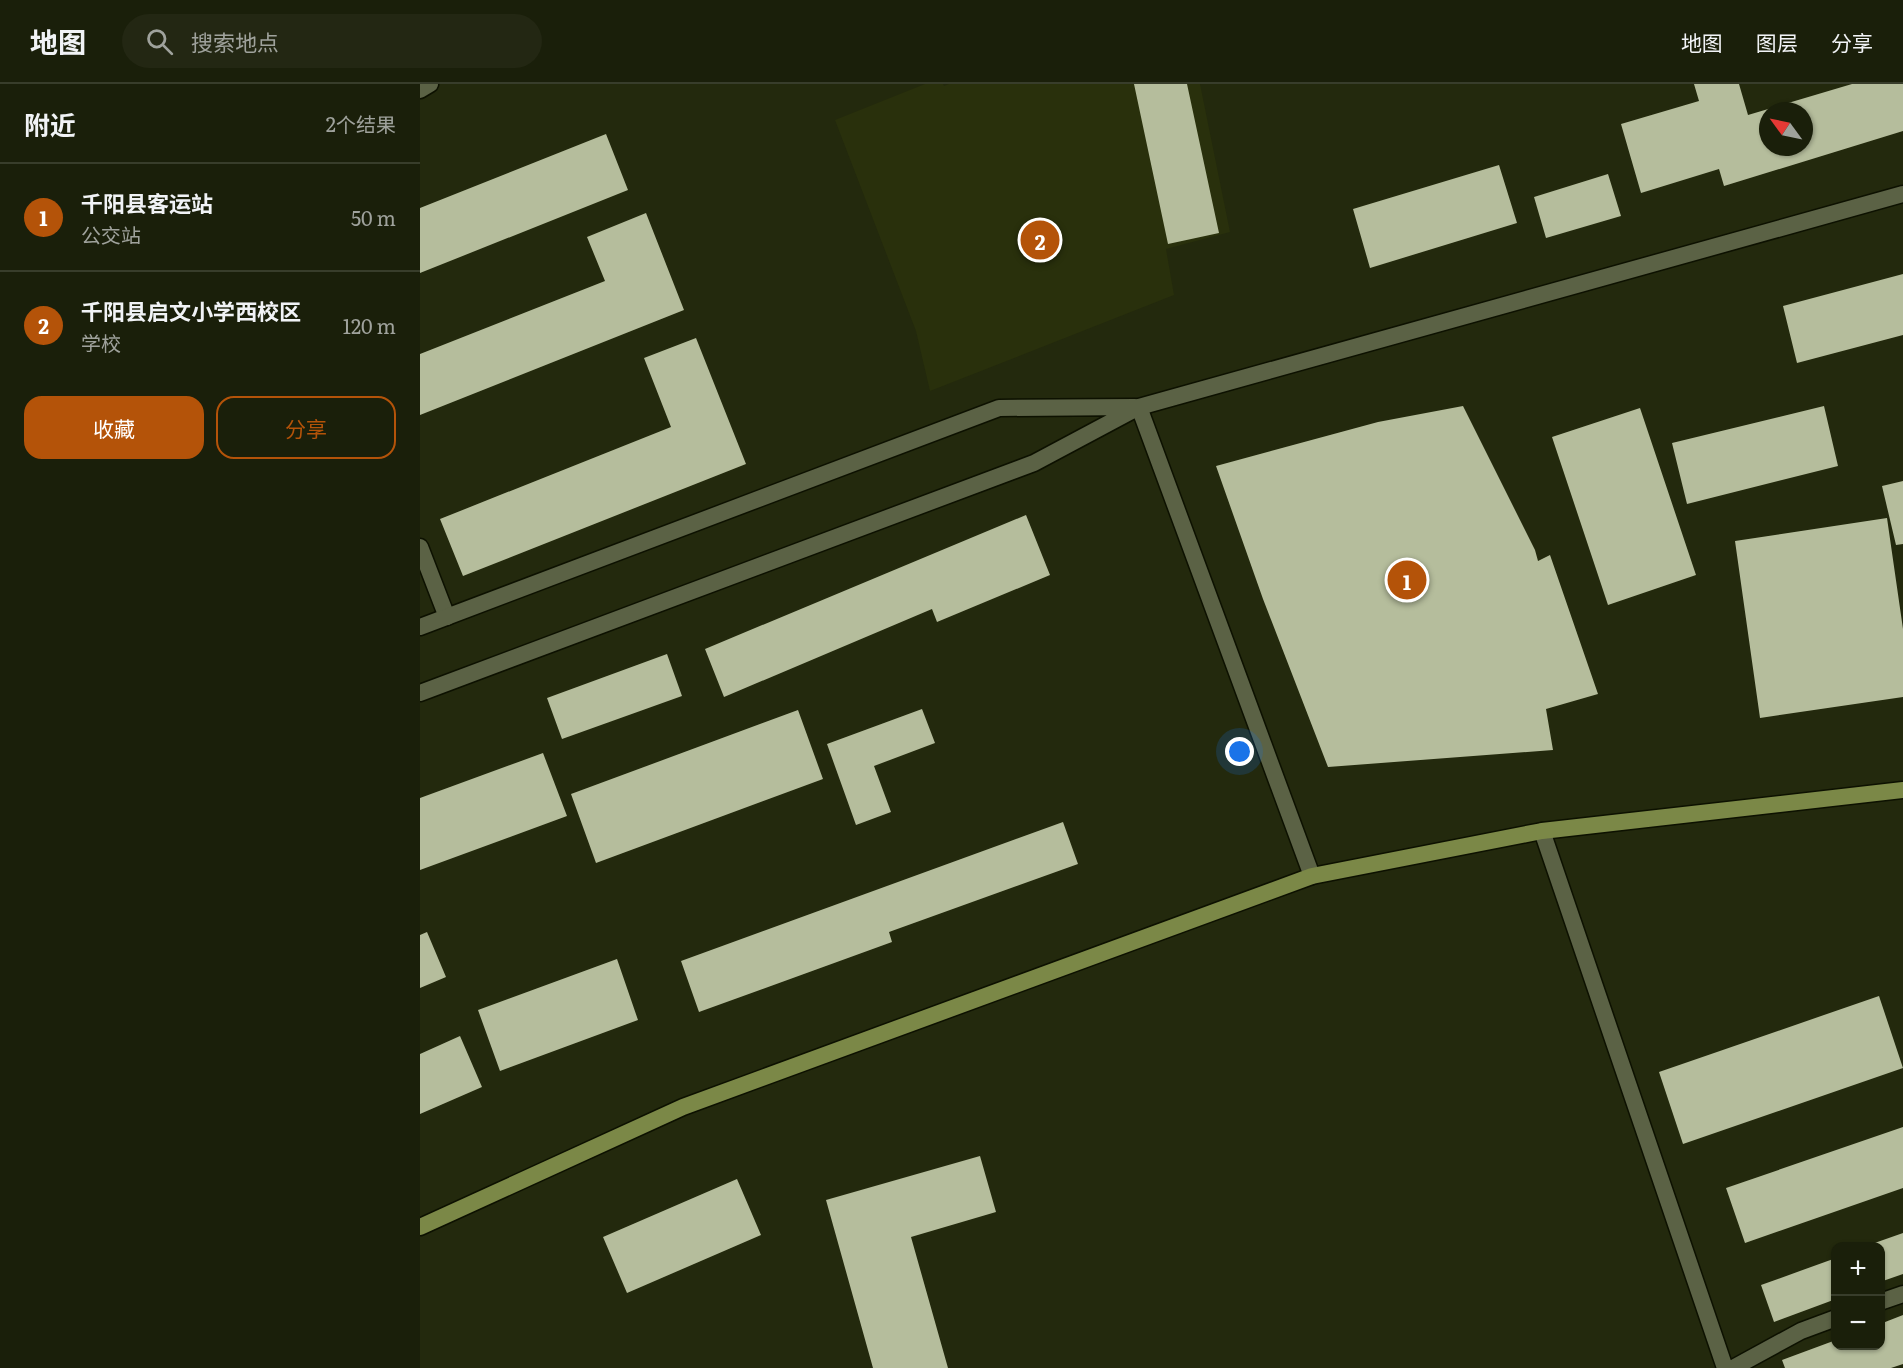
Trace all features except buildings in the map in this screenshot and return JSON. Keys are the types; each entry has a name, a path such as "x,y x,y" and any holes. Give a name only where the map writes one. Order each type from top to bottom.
{"main road":[{"path":"420,1227 683,1107 1312,876 1542,831 1903,790"}],"street":[{"path":"420,90 430,84"},
{"path":"420,693 1034,463 1139,407 1903,194"},
{"path":"420,627 999,408 1139,407"},
{"path":"1139,407 1312,876"},
{"path":"420,547 447,617"},
{"path":"1542,831 1725,1368"},
{"path":"1885,1301 1903,1294"},
{"path":"1733,1368 1801,1331 1831,1320"}],"shaded area":[{"path":"925,84 943,84 944,86 949,84 1200,84 1230,232 1166,249 1174,295 930,391 916,331 835,120"}],"place":[{"name":"千阳县启文小学西校区","path":"1040,240"},
{"name":"千阳县客运站","path":"1407,580"}]}
